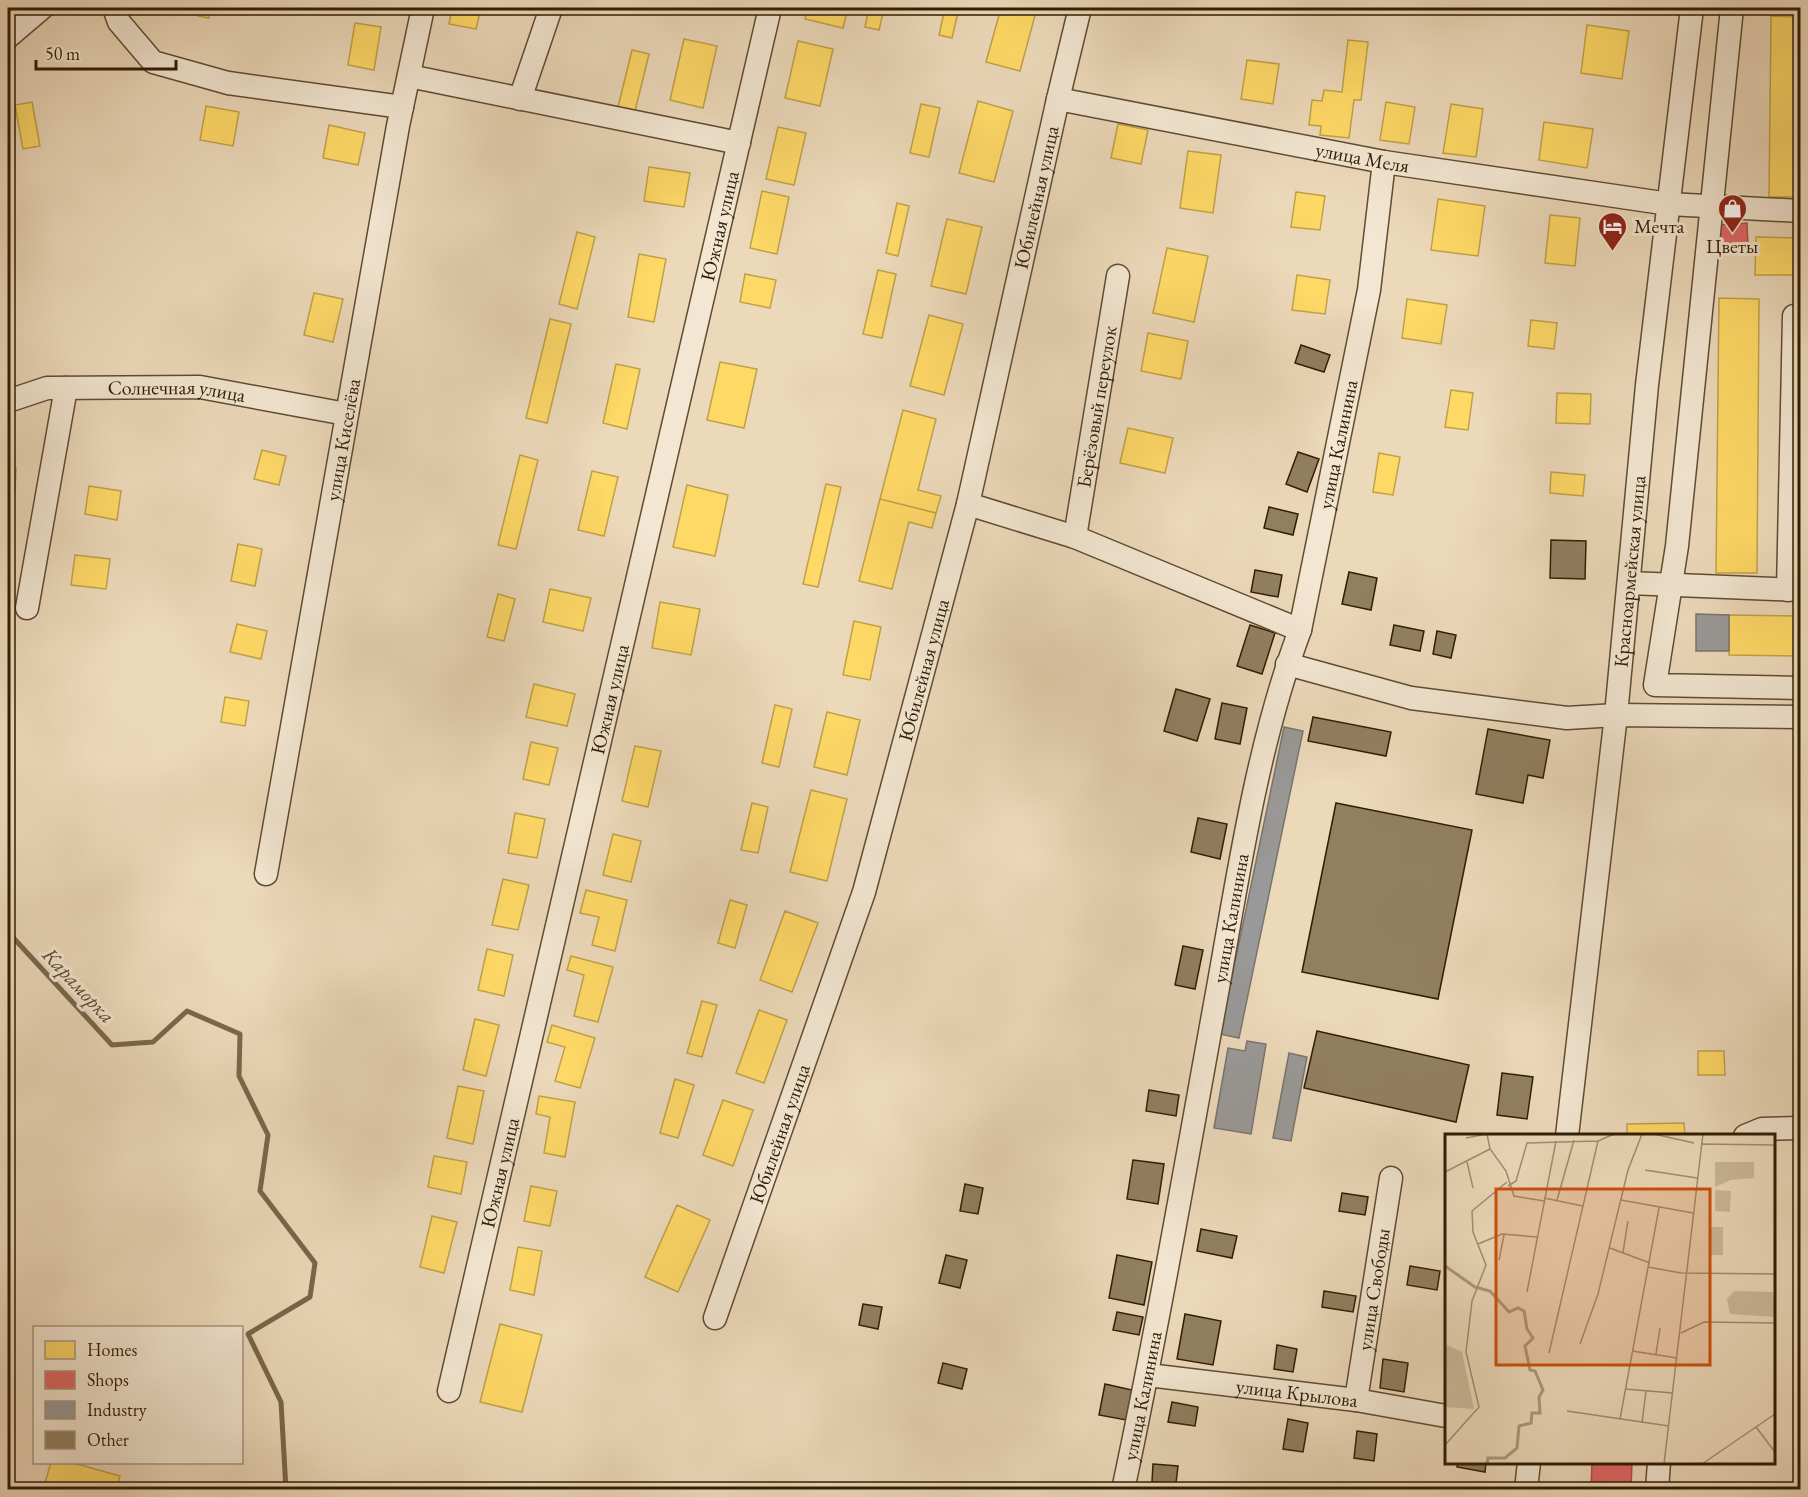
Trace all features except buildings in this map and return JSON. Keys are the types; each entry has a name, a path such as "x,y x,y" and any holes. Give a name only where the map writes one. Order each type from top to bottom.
{"street":[{"path":"8,37 42,8"},
{"path":"114,8 119,22 153,62 228,83 402,107"},
{"name":"улица Киселёва","path":"266,874 346,414 402,107 423,8"},
{"path":"520,99 551,8"},
{"name":"Южная улица","path":"449,1391 770,8"},
{"name":"Юбилейная улица","path":"715,1318 864,892 968,504 1080,8"},
{"name":"Красноармейская улица","path":"1567,1134 1616,715 1647,385 1692,8"},
{"path":"1732,8 1677,546 1654,684 1800,688"},
{"path":"409,76 739,143"},
{"name":"улица Меля","path":"1058,99 1384,162 1669,204 1800,211"},
{"name":"улица Калинина","path":"1123,1490 1148,1375 1251,807 1287,664 1300,630 1357,352 1368,290 1384,162"},
{"name":"Берёзовый переулок","path":"1075,537 1118,276"},
{"path":"1629,583 1794,590 1794,316 1800,316"},
{"name":"Солнечная улица","path":"8,401 47,388 200,387 346,414"},
{"path":"27,608 66,388"},
{"path":"968,504 1075,537 1300,630"},
{"path":"1287,664 1411,698 1567,718 1616,715 1800,717"},
{"path":"1750,1134 1762,1129 1800,1128"},
{"name":"улица Свободы","path":"1356,1400 1391,1178"},
{"name":"улица Крылова","path":"1148,1375 1356,1400 1445,1416"},
{"path":"1526,1490 1529,1464"},
{"path":"1657,1490 1659,1464"}],"waterway":[{"name":"Караморка","path":"8,932 112,1045 153,1042 187,1011 240,1034 239,1076 268,1135 260,1191 315,1263 310,1297 248,1334 281,1402 286,1490"}],"place":[{"name":"Цветы","path":"1732,234"},
{"name":"Мечта","path":"1613,252"}]}
